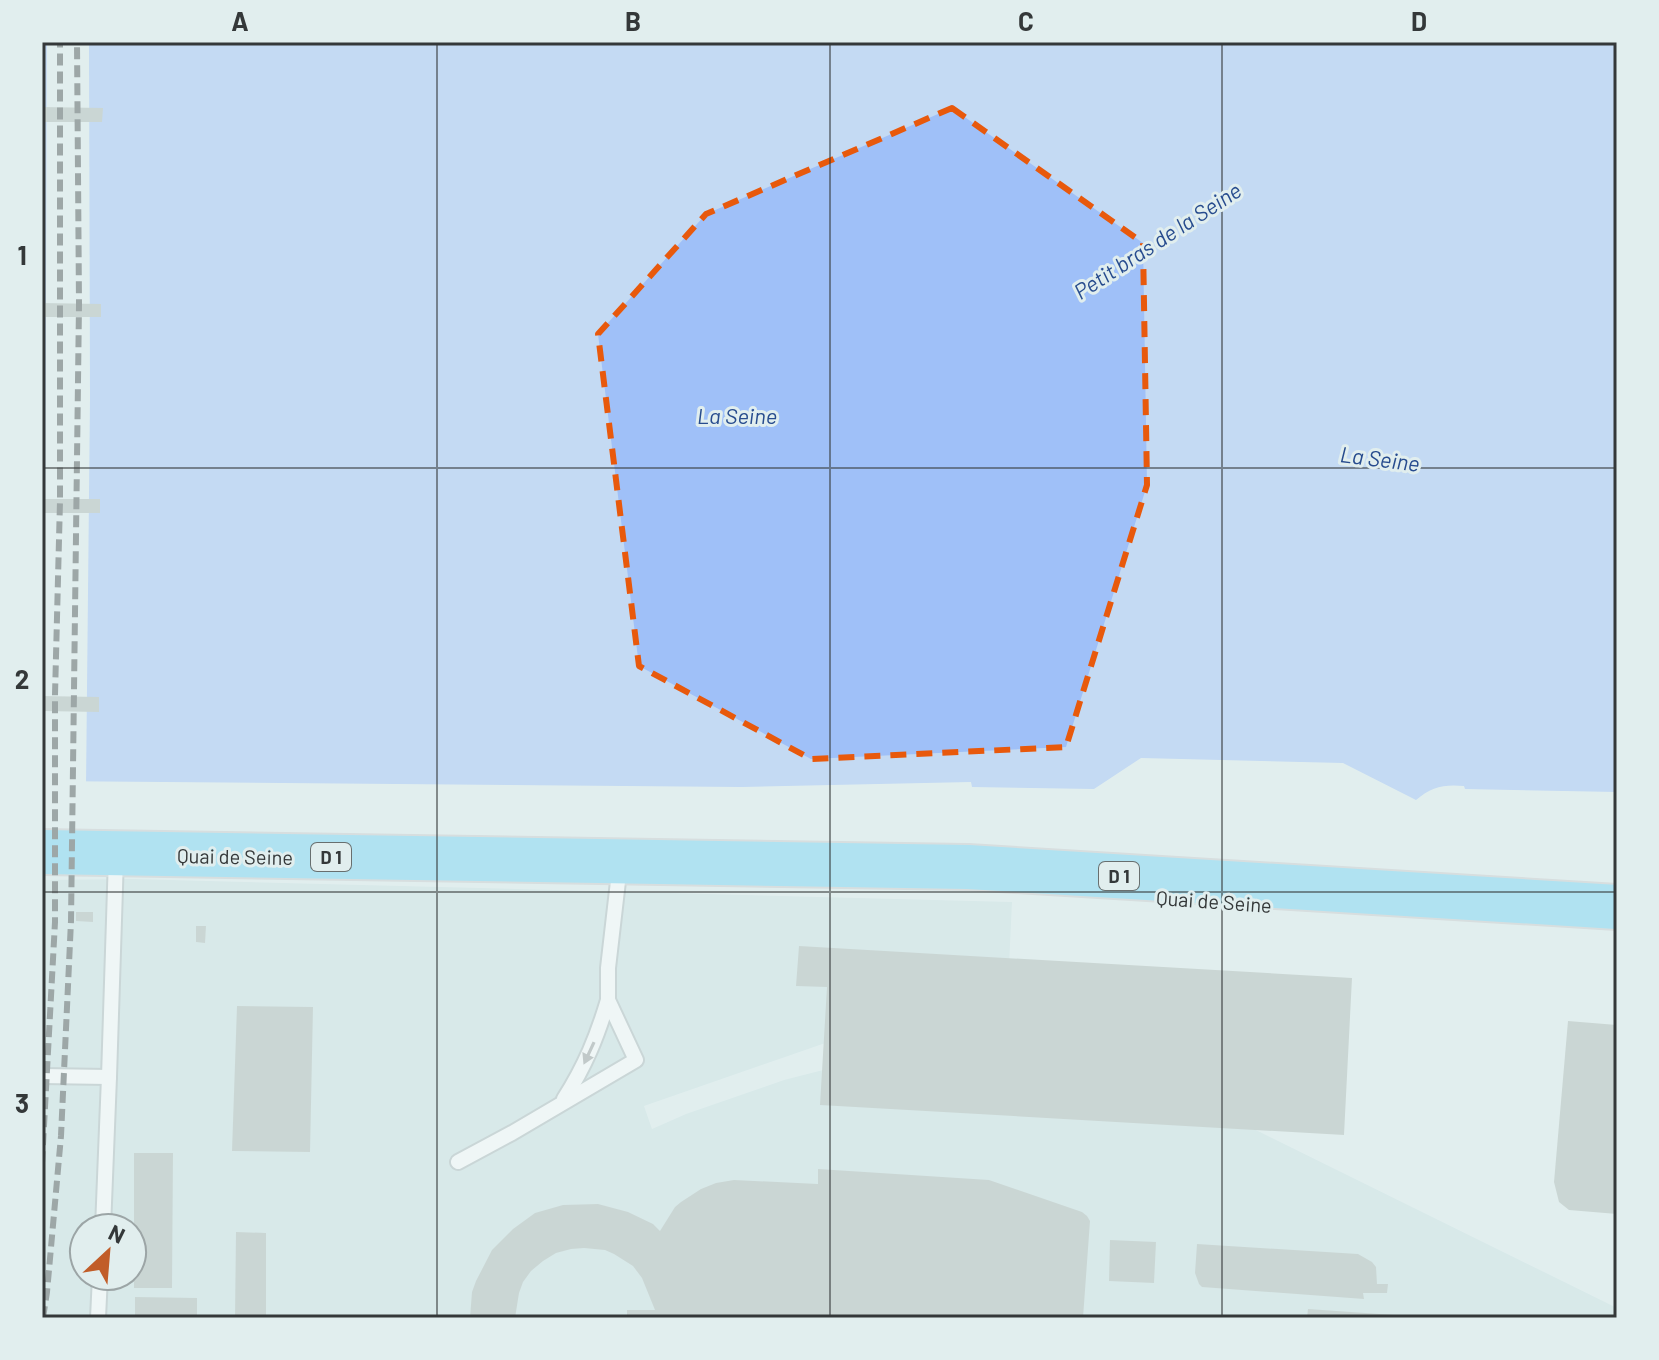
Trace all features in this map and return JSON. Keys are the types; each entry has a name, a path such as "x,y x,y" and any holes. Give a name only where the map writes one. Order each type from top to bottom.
{"main road":[{"name":"Quai de Seine","path":"42,852 968,867 1617,907"},
{"name":"Quai de Seine","path":"620,862 1617,927"}],"lane":[{"path":"104,1212 116,854"},
{"path":"561,1102 587,1060 608,1000 608,968 620,862"},
{"path":"458,1162 636,1060 608,1000"},
{"path":"42,1076 109,1077"},
{"path":"98,1318 99,1292"}],"highlighted area":[{"path":"952,108 1143,243 1147,485 1066,747 811,759 639,666 598,334 706,214"}],"shaded area":[{"path":"133,879 1012,902 1007,1009 860,1031 644,1106 652,1129 784,1080 870,1058 1177,1095 1260,1132 1617,1308 1617,1318 42,1318 42,880"}],"water":[{"name":"La Seine","path":"42,42 1617,42 1617,792 1465,789 1464,786 1450,786 1433,789 1416,800 1343,763 1141,758 1094,789 972,787 971,782 742,787 42,781"}],"pier":[{"path":"47,42 89,42 90,398 86,786 44,785"}],"building":[{"path":"42,107 103,108 102,122 42,122"},
{"path":"42,303 101,304 101,317 42,317"},
{"path":"42,499 100,499 100,513 42,513"},
{"path":"42,696 99,697 99,712 42,711"},
{"path":"76,912 93,912 93,922 76,921"},
{"path":"196,926 206,926 205,943 196,942"},
{"path":"799,946 1352,978 1344,1135 820,1105 827,987 796,986"},
{"path":"237,1006 313,1007 310,1152 232,1151"},
{"path":"1568,1021 1617,1025 1617,1214 1569,1210 1559,1202 1554,1182"},
{"path":"134,1153 173,1153 172,1288 148,1288 148,1212 134,1212"},
{"path":"818,1169 989,1180 1082,1212 1090,1221 1083,1318 627,1318 627,1310 655,1310 642,1278 633,1266 614,1254 584,1248 556,1253 531,1271 519,1293 515,1318 470,1318 472,1292 492,1250 535,1213 563,1205 598,1204 628,1212 653,1224 660,1231 675,1207 716,1183 734,1180 818,1184"},
{"path":"236,1232 266,1233 266,1318 235,1318"},
{"path":"1110,1240 1156,1242 1154,1283 1109,1281"},
{"path":"1197,1244 1358,1254 1376,1267 1377,1284 1388,1284 1387,1293 1363,1293 1364,1299 1202,1287 1195,1273"},
{"path":"135,1297 197,1298 197,1318 135,1318"},
{"path":"1308,1309 1408,1316 1408,1318 1307,1318"}],"railway":[{"path":"42,1163 55,922 55,695 60,501 60,42"},
{"path":"43,1318 61,1136 71,921 79,304 77,42"}],"water label":[{"name":"Petit bras de la Seine","path":"1157,240"}]}
